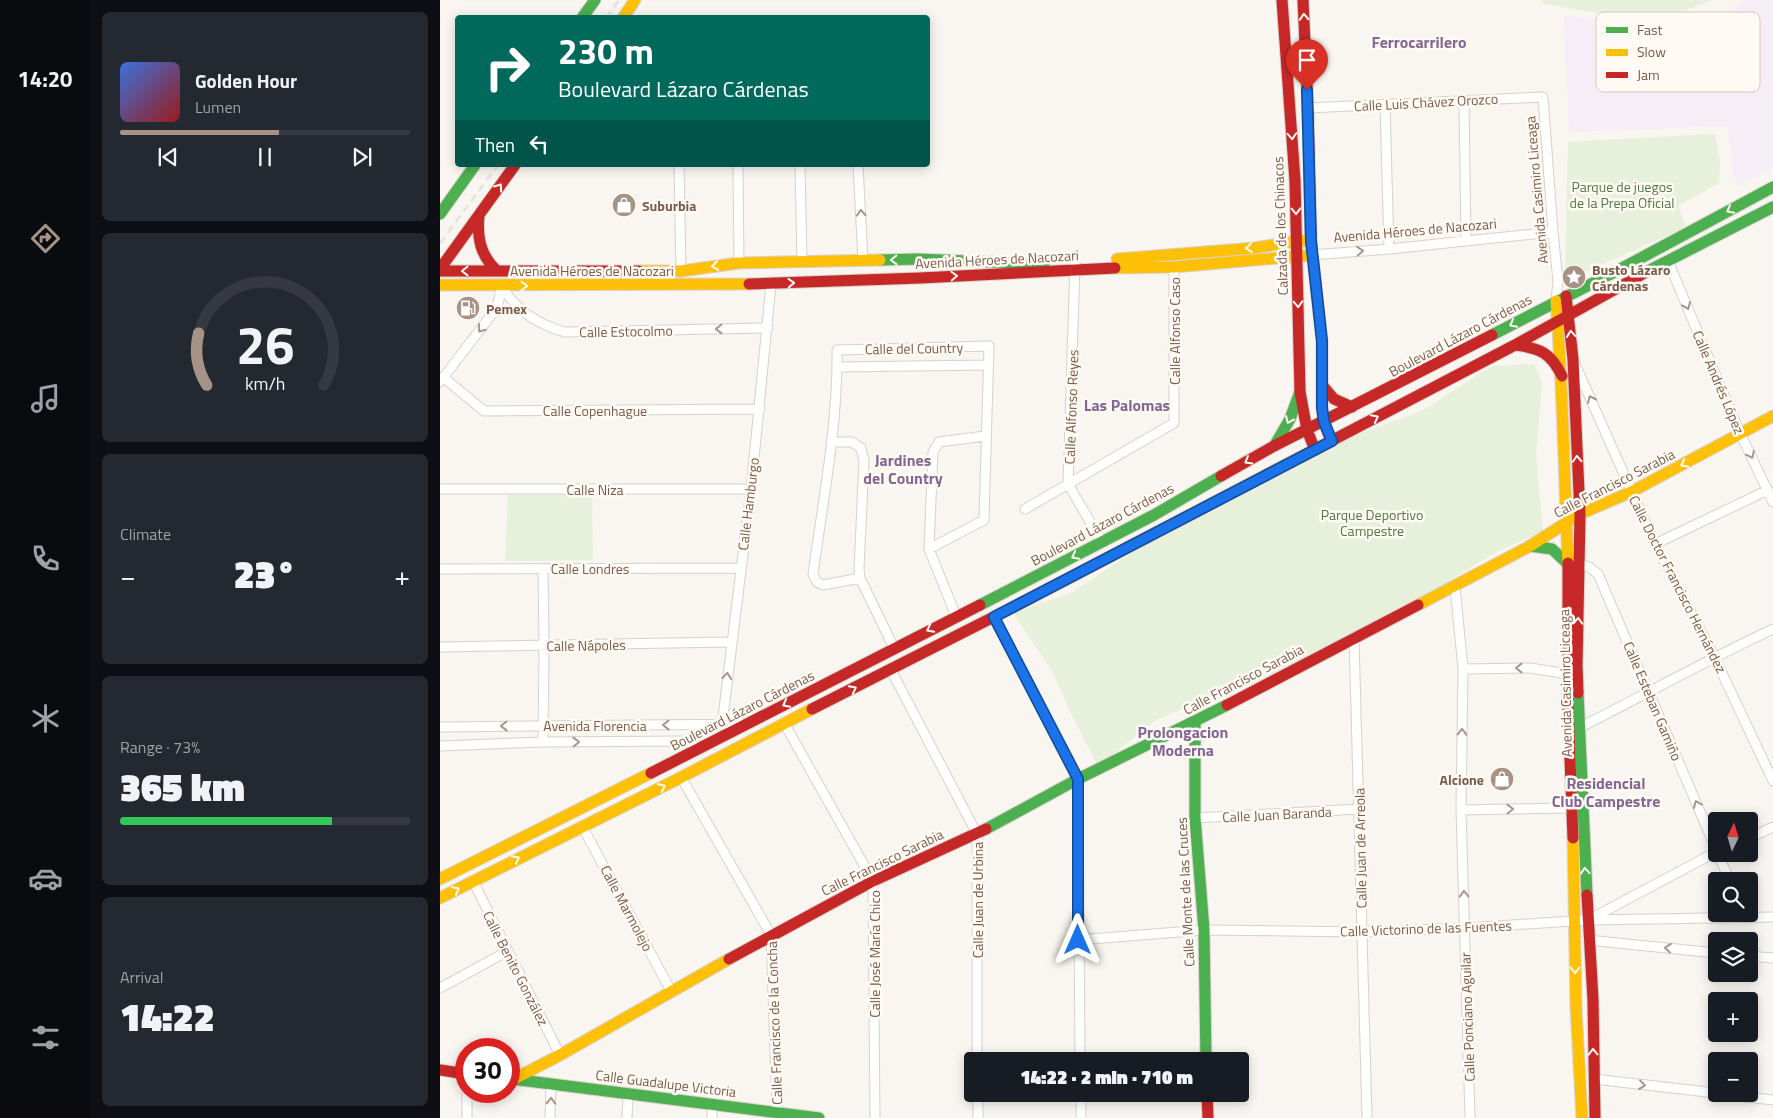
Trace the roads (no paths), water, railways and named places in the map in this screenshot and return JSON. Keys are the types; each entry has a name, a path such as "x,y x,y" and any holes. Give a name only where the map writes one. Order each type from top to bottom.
{"main road":[{"path":"584,15 595,0"},
{"path":"625,15 635,0"},
{"name":"Calzada de los Chinacos","path":"1282,0 1295,180 1300,392 1307,430 1315,450"},
{"path":"1303,0 1311,241 1322,341 1324,422 1332,441"},
{"path":"440,214 474,167"},
{"path":"440,270 514,167"},
{"name":"Boulevard Lázaro Cárdenas","path":"440,880 1154,515 1274,446 1626,266 1773,187"},
{"path":"440,898 994,617 1515,345 1564,316 1668,260 1773,207"},
{"path":"480,214 477,239 479,246 487,261 497,271"},
{"name":"Avenida Héroes de Nacozari","path":"440,286 771,284 1075,267 1255,248 1297,241 1311,241"},
{"name":"Avenida Héroes de Nacozari","path":"440,270 681,271 739,263 917,259 1058,264 1075,267 1174,267 1312,254"},
{"name":"Avenida Casimiro Liceaga","path":"1561,298 1573,359 1580,514 1577,666 1588,940 1593,1000 1594,1118"},
{"name":"Avenida Casimiro Liceaga","path":"1564,316 1562,376 1568,564 1568,674 1576,1007 1582,1118"},
{"path":"1515,345 1537,348 1548,354 1556,362 1562,376"},
{"path":"1322,385 1331,398 1343,405 1352,407"},
{"path":"1274,446 1283,434 1300,392"},
{"name":"Calle Francisco Sarabia","path":"520,1074 560,1055 771,935 873,881 977,834 1078,779 1194,722 1530,546 1580,514 1631,492 1773,416"},
{"path":"1578,488 1586,496 1602,504"},
{"path":"1530,546 1552,549 1568,564"},
{"name":"Calle Monte de las Cruces","path":"1194,722 1195,818 1204,930 1206,1052"},
{"path":"440,1070 455,1072"},
{"name":"Calle Guadalupe Victoria","path":"520,1079 819,1118"},
{"path":"1207,1102 1208,1118"}],"street":[{"name":"Calle Luis Chávez Orozco","path":"1308,108 1543,97"},
{"name":"Avenida Casimiro Liceaga","path":"1543,97 1553,232 1561,298"},
{"path":"1464,100 1466,240"},
{"path":"1385,104 1389,249"},
{"path":"679,167 681,271"},
{"path":"738,167 739,263"},
{"path":"800,167 802,261"},
{"path":"858,167 863,260"},
{"name":"Avenida Héroes de Nacozari","path":"1312,254 1389,249 1553,232"},
{"name":"Calle Andrés López","path":"1668,260 1740,433 1773,502"},
{"name":"Calle Alfonso Reyes","path":"1075,267 1068,484 1102,542"},
{"name":"Calle Alfonso Caso","path":"1068,484 1174,423 1174,267"},
{"path":"442,379 495,310 500,300 501,286 497,271"},
{"name":"Calle Hamburgo","path":"722,724 760,409 771,284"},
{"name":"Calle Estocolmo","path":"501,286 516,306 533,319 550,328 565,332 768,328"},
{"name":"Calle del Country","path":"860,578 823,585 817,582 813,574 831,442 837,350 989,346 984,520 929,549"},
{"name":"Calle Doctor Francisco Hernández","path":"1573,359 1655,544 1714,656 1773,781"},
{"name":"Calle del Country","path":"837,367 988,365"},
{"name":"Calle Copenhague","path":"442,379 484,411 760,409"},
{"path":"956,616 929,549 934,452 935,446 939,442 985,436"},
{"path":"831,442 852,442 861,448 864,461 860,578 894,648"},
{"path":"1025,509 1068,484"},
{"name":"Calle Niza","path":"440,489 751,489"},
{"path":"1655,544 1768,490"},
{"name":"Calle Esteban Gamiño","path":"1580,564 1589,567 1598,574 1708,831"},
{"name":"Calle Londres","path":"440,569 741,568"},
{"path":"543,569 543,742"},
{"name":"Calle Ponciano Aguilar","path":"1454,586 1463,669 1461,810 1470,1118"},
{"path":"994,617 1078,779 1080,1052"},
{"path":"1579,728 1650,693 1714,656 1773,629"},
{"name":"Calle Juan de Arreola","path":"1354,638 1367,1118"},
{"name":"Calle Nápoles","path":"440,647 731,642"},
{"path":"1463,669 1530,668 1568,674"},
{"name":"Calle Juan de Urbina","path":"891,670 977,834 978,1052"},
{"name":"Avenida Florencia","path":"440,727 750,723"},
{"name":"Calle José María Chico","path":"784,723 873,881 875,1118"},
{"name":"Avenida Florencia","path":"440,746 543,742 683,741 692,744 696,750"},
{"name":"Calle Francisco de la Concha","path":"681,777 771,935 777,1112"},
{"path":"1461,810 1572,808"},
{"name":"Calle Juan Baranda","path":"1195,818 1359,809"},
{"name":"Calle Marmolejo","path":"582,826 671,991"},
{"path":"1758,834 1773,827"},
{"path":"1588,920 1708,857"},
{"name":"Calle Benito González","path":"473,881 560,1055"},
{"name":"Calle Victorino de las Fuentes","path":"1758,916 1773,917"},
{"name":"Calle Victorino de las Fuentes","path":"1078,940 1204,930 1361,932 1588,920 1708,917"},
{"path":"1588,940 1708,952"},
{"path":"440,988 508,951"},
{"path":"1758,957 1773,958"},
{"path":"1594,1079 1708,1093"},
{"path":"550,1118 551,1084"},
{"path":"627,1118 628,1093"},
{"path":"1758,1098 1773,1100"},
{"path":"978,1102 978,1118"},
{"path":"1081,1102 1082,1118"},
{"path":"467,1103 467,1118"},
{"path":"712,1104 712,1118"}],"railway":[{"path":"608,15 619,0"},
{"path":"440,243 497,167"}],"place":[{"name":"Suburbia","path":"624,205"},
{"name":"Busto Lázaro Cárdenas","path":"1574,277"},
{"name":"Pemex","path":"468,308"},
{"name":"Alcione","path":"1502,779"}],"district":[{"name":"Ferrocarrilero","path":"1419,42"},
{"name":"Las Palomas","path":"1127,405"},
{"name":"Jardines del Country","path":"903,469"},
{"name":"Prolongacion Moderna","path":"1183,741"},
{"name":"Residencial Club Campestre","path":"1606,792"}],"park label":[{"name":"Parque de juegos de la Prepa Oficial","path":"1622,194"},
{"name":"Parque Deportivo Campestre","path":"1372,522"}]}
